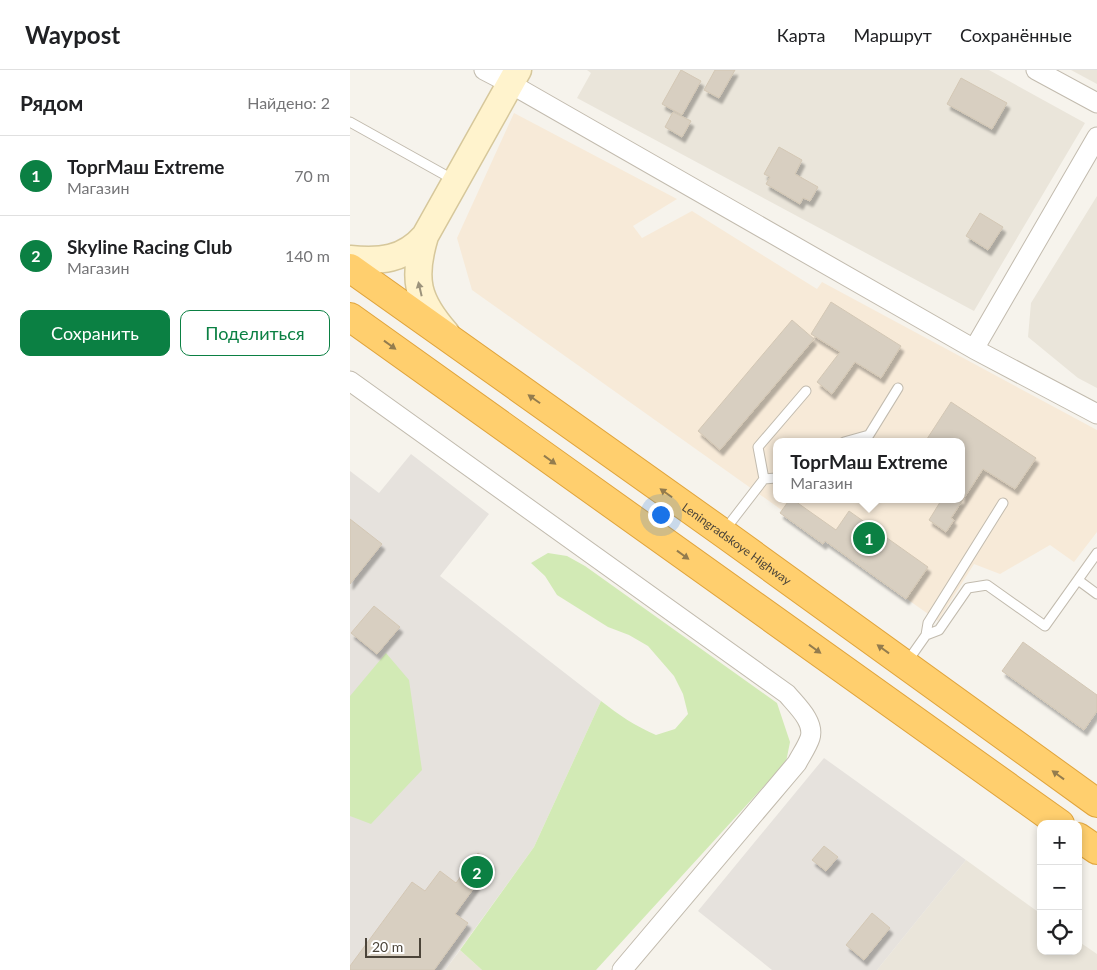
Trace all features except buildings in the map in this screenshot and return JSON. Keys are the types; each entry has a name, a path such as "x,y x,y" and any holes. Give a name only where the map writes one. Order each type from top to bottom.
{"highway":[{"name":"Leningradskoye Highway","path":"350,268 723,533 1097,803"},
{"path":"350,317 1054,820"},
{"path":"1082,840 1097,850"}],"street":[{"path":"484,70 515,77 974,348 1097,414"},
{"path":"1036,70 1097,103"},
{"path":"350,259 366,260 405,254 417,245 425,236 515,77"},
{"path":"974,348 1097,137"},
{"path":"425,236 418,262 420,292 434,320 456,343"},
{"path":"350,381 787,694 807,718 811,728 810,737 797,763 622,970"}],"lane":[{"path":"350,122 456,181"},
{"path":"858,438 869,435 898,388"},
{"path":"723,533 764,479 758,447 806,391"},
{"path":"764,479 773,478"},
{"path":"905,664 926,635 928,623 1003,503"},
{"path":"926,635 938,630 968,588 987,585 1045,626 1097,553"},
{"path":"1078,580 1097,594"}],"shaded area":[{"path":"587,70 989,70 1085,123 974,311 577,98 591,73"},
{"path":"1071,70 1097,70 1097,84"},
{"path":"514,113 677,199 633,226 642,238 692,211 817,289 822,282 1097,430 1097,532 1074,562 1050,545 1000,574 974,564 938,621 472,290 457,238"},
{"path":"1097,196 1097,388 1078,378 1028,337 1031,303"},
{"path":"411,454 489,514 440,576 601,701 534,847 445,970 350,970 350,471 379,493"},
{"path":"824,758 966,860 877,970 772,970 698,911"},
{"path":"966,860 1037,911 1037,955 1082,955 1082,944 1097,954 1097,970 877,970"},
{"path":"460,950 482,970 445,970"}],"green space":[{"path":"548,553 567,556 585,566 777,703 790,742 786,762 596,970 482,970 460,950 534,847 601,701 627,720 656,735 675,729 688,714 683,694 674,676 648,646 629,635 608,627 557,595 545,576 531,563"},
{"path":"386,653 409,680 422,770 371,824 350,816 350,696"}],"place":[{"name":"ТоргМаш Extreme","path":"869,538"},
{"name":"Skyline Racing Club","path":"477,872"}]}
